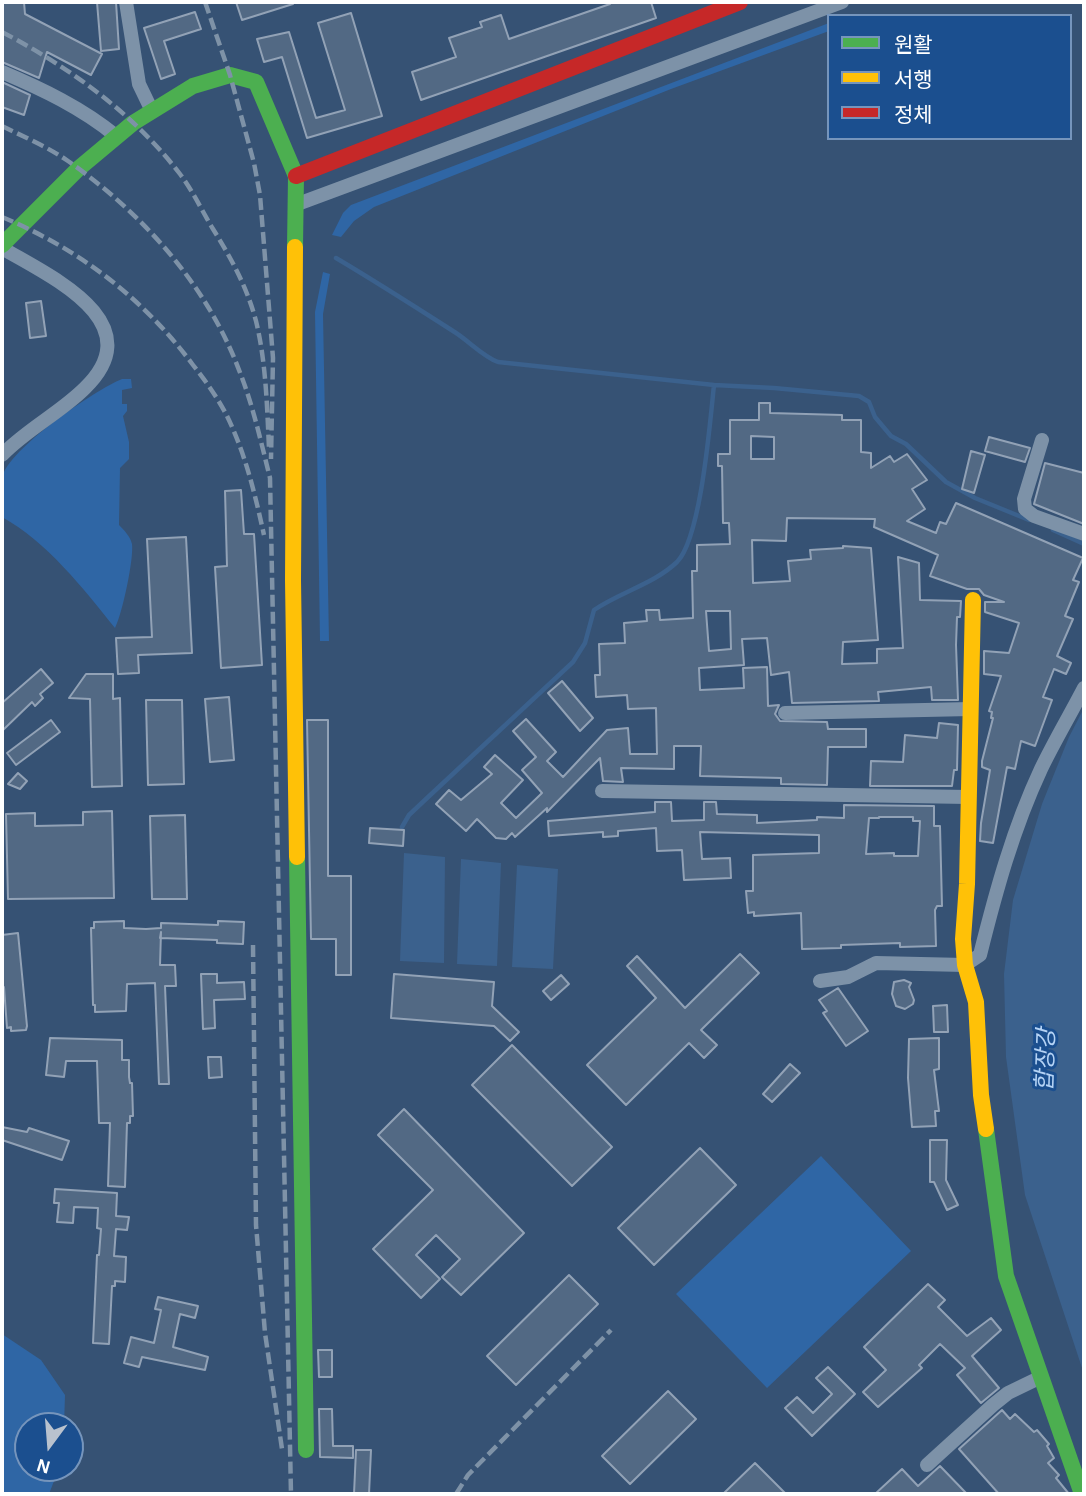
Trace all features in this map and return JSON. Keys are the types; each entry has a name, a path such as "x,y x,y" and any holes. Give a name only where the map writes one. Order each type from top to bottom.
{"street":[{"path":"126,2 139,84 152,111"},
{"path":"296,176 740,2"},
{"path":"295,205 842,2"},
{"path":"2,72 59,98 116,136"},
{"path":"2,456 24,434 84,389 100,368 106,341 104,324 93,307 60,282 2,246 30,215 116,136 152,111 193,86 230,75 256,82 296,176 293,580 306,1450"},
{"path":"1042,440 1024,499 1024,509 1034,516 1084,534"},
{"path":"974,600 967,884 963,939 965,965 976,1002 981,1095 1006,1276 1082,1494"},
{"path":"820,981 848,977 876,963 965,965 980,955 998,881 1013,838 1041,769 1084,688"},
{"path":"785,713 971,709"},
{"path":"602,791 968,796"},
{"path":"927,1465 1008,1393 1041,1377"}],"shaded area":[{"path":"827,24 827,32 671,89 374,207 354,221 341,237 332,235 343,213 351,205"},
{"path":"323,272 330,274 323,314 329,641 320,641 315,312"},
{"path":"122,379 131,379 132,388 122,390 122,404 127,404 127,411 123,416 129,442 129,459 120,468 119,525 130,538 132,551 127,587 115,628 49,553 2,517 1,487 8,466 35,437 93,395"},
{"path":"821,1156 911,1251 767,1388 676,1294"},
{"path":"2,1334 41,1360 65,1395 64,1412 14,1412 14,1482 54,1482 49,1494 2,1494"}],"water":[{"name":"합장강","path":"1084,708 1084,1374 1025,1195 1006,1057 1004,974 1013,900 1042,804 1069,737"},
{"path":"404,853 445,857 444,963 400,961"},
{"path":"461,859 501,863 497,966 457,964"},
{"path":"517,865 558,869 553,969 512,967"}],"building":[{"path":"2,2 24,2 25,14 102,54 91,75 47,52 39,78 2,62"},
{"path":"97,2 116,2 119,49 101,51"},
{"path":"236,2 292,2 293,4 242,20"},
{"path":"609,2 651,2 656,18 421,100 412,72 456,57 449,38 482,27 480,22 501,15 509,39 610,4"},
{"path":"195,12 201,29 164,41 175,74 161,79 144,28"},
{"path":"351,13 382,116 307,138 282,57 264,62 257,39 289,32 316,118 345,110 318,23"},
{"path":"2,82 30,95 24,115 2,107"},
{"path":"41,301 46,336 30,338 26,303"},
{"path":"759,403 770,403 770,413 842,415 842,420 861,420 861,452 871,453 871,468 890,456 894,462 907,454 927,480 912,489 925,509 907,521 936,533 940,522 946,524 956,503 1083,558 1073,580 1079,582 1065,616 1073,619 1057,656 1071,663 1066,674 1054,669 1043,697 1052,700 1035,746 1021,741 1015,769 1007,767 993,843 980,841 990,770 982,767 982,761 993,718 992,712 989,711 1001,676 984,674 984,651 1009,653 1019,623 985,612 985,602 1004,602 984,595 979,589 967,589 930,576 938,555 874,527 875,519 787,518 786,541 752,540 753,583 790,581 788,561 811,559 810,550 843,546 871,548 878,640 843,642 842,664 877,663 877,649 903,648 898,557 919,563 920,600 961,601 960,617 957,617 956,645 958,700 932,700 931,687 878,692 879,701 792,703 789,672 771,675 767,638 742,639 744,665 699,668 700,690 744,688 743,668 767,667 768,706 779,705 775,714 780,721 827,722 828,729 866,729 866,747 828,747 827,785 781,784 781,778 700,776 701,746 674,746 674,769 621,768 623,782 603,781 600,758 547,812 547,808 515,837 512,833 506,839 496,838 477,819 466,831 436,804 449,790 461,800 492,774 484,767 495,755 523,780 501,803 516,818 542,793 522,770 536,757 513,731 526,719 556,752 547,761 563,777 607,730 628,728 630,754 657,754 656,708 628,709 627,695 596,697 595,675 600,675 599,644 625,643 624,623 647,621 646,610 659,610 660,620 693,618 692,571 697,571 697,545 730,544 729,523 723,523 722,466 718,466 718,454 730,454 730,420 759,420","holes":["751,436 774,437 774,459 751,459","706,611 730,611 731,649 709,651"]},
{"path":"989,437 1030,448 1025,462 985,451"},
{"path":"971,451 985,455 974,493 962,489"},
{"path":"1045,463 1084,473 1084,524 1034,504"},
{"path":"241,490 244,534 254,534 262,665 221,668 215,567 227,566 225,491"},
{"path":"186,537 192,653 138,655 139,673 118,674 116,638 152,637 147,539"},
{"path":"41,669 53,683 40,694 43,698 35,706 32,702 2,731 2,703"},
{"path":"86,674 113,674 113,699 120,698 122,786 92,787 90,699 69,698"},
{"path":"562,681 593,718 580,731 548,693"},
{"path":"229,697 234,760 210,762 205,699"},
{"path":"146,700 182,700 184,784 148,785"},
{"path":"51,720 60,732 16,765 7,753"},
{"path":"307,720 328,720 328,876 351,876 351,975 336,975 336,939 311,939"},
{"path":"939,723 958,725 957,770 954,770 952,786 870,786 871,761 903,762 905,735 937,738"},
{"path":"18,773 27,781 20,789 8,784"},
{"path":"655,802 671,802 672,821 704,820 704,802 716,802 717,814 757,815 757,823 817,820 817,817 844,818 844,805 934,806 934,826 940,826 942,906 937,906 935,910 936,946 900,947 900,943 802,949 801,913 754,916 754,912 748,913 746,891 753,891 753,855 819,853 819,835 700,832 702,859 730,858 731,878 684,880 682,850 657,851 656,828 618,831 618,836 603,837 603,832 549,836 548,821 655,812","holes":["913,817 913,821 920,821 918,856 866,854 869,818"]},
{"path":"112,811 114,898 8,899 6,814 35,813 35,826 83,825 83,812"},
{"path":"185,815 187,899 152,899 150,816"},
{"path":"370,828 404,830 403,846 369,843"},
{"path":"124,921 124,928 146,929 161,928 161,923 218,925 218,921 244,922 243,944 161,938 160,965 175,965 176,986 165,986 169,1084 159,1084 155,983 127,984 126,1011 95,1012 93,1005 91,928 94,928 94,922"},
{"path":"18,933 27,1026 26,1030 11,1031 11,1027 7,1028 2,987 2,935"},
{"path":"740,954 759,973 701,1030 717,1045 704,1058 689,1043 626,1105 587,1065 656,998 627,966 637,956 685,1008"},
{"path":"201,974 217,974 217,983 244,982 245,999 214,1000 215,1028 203,1029"},
{"path":"394,974 494,982 492,1006 519,1032 510,1041 494,1026 391,1018"},
{"path":"561,975 569,984 551,1000 543,991"},
{"path":"904,980 911,983 909,987 914,1000 913,1004 905,1009 896,1006 892,994 894,982"},
{"path":"838,988 868,1031 846,1046 823,1013 827,1011 819,1000"},
{"path":"947,1005 948,1032 934,1032 933,1006"},
{"path":"50,1038 122,1040 122,1060 129,1060 133,1116 130,1116 130,1123 127,1123 125,1187 108,1186 110,1123 99,1123 97,1061 66,1061 64,1077 46,1075"},
{"path":"939,1038 939,1069 934,1070 939,1111 935,1111 936,1126 912,1127 908,1078 909,1039"},
{"path":"512,1045 612,1147 572,1186 472,1085"},
{"path":"208,1057 221,1057 222,1077 209,1078"},
{"path":"790,1064 800,1073 772,1102 763,1094"},
{"path":"404,1109 524,1233 461,1295 442,1277 460,1259 436,1235 416,1255 440,1279 421,1298 373,1249 433,1190 378,1135"},
{"path":"2,1127 27,1132 29,1128 69,1141 62,1160 2,1140"},
{"path":"930,1140 947,1140 946,1180 958,1205 947,1210 934,1182 930,1182"},
{"path":"700,1148 736,1185 654,1265 618,1228"},
{"path":"55,1189 117,1193 116,1216 129,1217 127,1230 116,1229 114,1256 126,1257 125,1282 115,1281 115,1286 112,1286 109,1344 93,1343 97,1255 101,1229 97,1228 98,1208 74,1207 73,1223 57,1222 59,1203 54,1203"},
{"path":"569,1275 598,1304 516,1385 487,1356"},
{"path":"928,1284 945,1300 938,1307 967,1336 991,1318 1001,1330 972,1356 999,1388 981,1403 957,1375 965,1368 940,1344 919,1365 922,1368 878,1407 863,1392 886,1370 864,1347"},
{"path":"158,1297 198,1306 195,1318 180,1314 173,1347 208,1357 205,1370 142,1357 139,1367 124,1363 131,1337 154,1343 161,1310 155,1309"},
{"path":"318,1350 332,1350 332,1377 319,1377"},
{"path":"828,1367 855,1394 812,1436 785,1408 797,1397 813,1413 832,1394 816,1378"},
{"path":"668,1391 696,1419 630,1484 602,1456"},
{"path":"319,1409 332,1409 333,1446 353,1446 353,1458 320,1457"},
{"path":"1002,1410 1010,1419 1015,1414 1034,1432 1037,1430 1049,1444 1047,1446 1054,1458 1048,1463 1059,1475 1056,1478 1069,1494 999,1494 959,1449"},
{"path":"356,1450 371,1450 369,1494 354,1494"},
{"path":"755,1463 786,1494 723,1494"},
{"path":"940,1466 967,1494 875,1494 902,1469 918,1486"}],"waterway":[{"path":"336,258 498,362 714,385 859,396 869,402 875,417 891,436 906,444 946,482 975,498 1029,520"},
{"path":"402,827 409,815 573,662 585,643 594,610 658,576 677,562 685,549 698,505 714,385"},
{"path":"1053,530 1084,544"}],"railway":[{"path":"205,2 230,75 260,195 273,358 271,459"},
{"path":"2,32 51,60 121,111 162,152 189,187 232,262 256,321 264,368 269,448"},
{"path":"2,126 52,151 95,181 146,228 190,280 226,339 239,370 253,410 270,478 291,1494"},
{"path":"2,217 57,244 108,278 131,297 174,341 211,389 233,428 249,473 264,535"},
{"path":"253,945 256,1225 265,1333 282,1449"},
{"path":"456,1494 468,1475 611,1330"}],"traffic: fast":[{"path":"2,245 78,169 133,123 193,86 230,75 256,82 296,176 295,247"},
{"path":"297,857 306,1450"},
{"path":"986,1129 1006,1276 1082,1494"}],"traffic: slow":[{"path":"295,247 293,580 297,857"},
{"path":"973,600 967,884 963,939 965,965 976,1002 981,1095 986,1129"}],"traffic: jam":[{"path":"296,176 740,2"}]}
